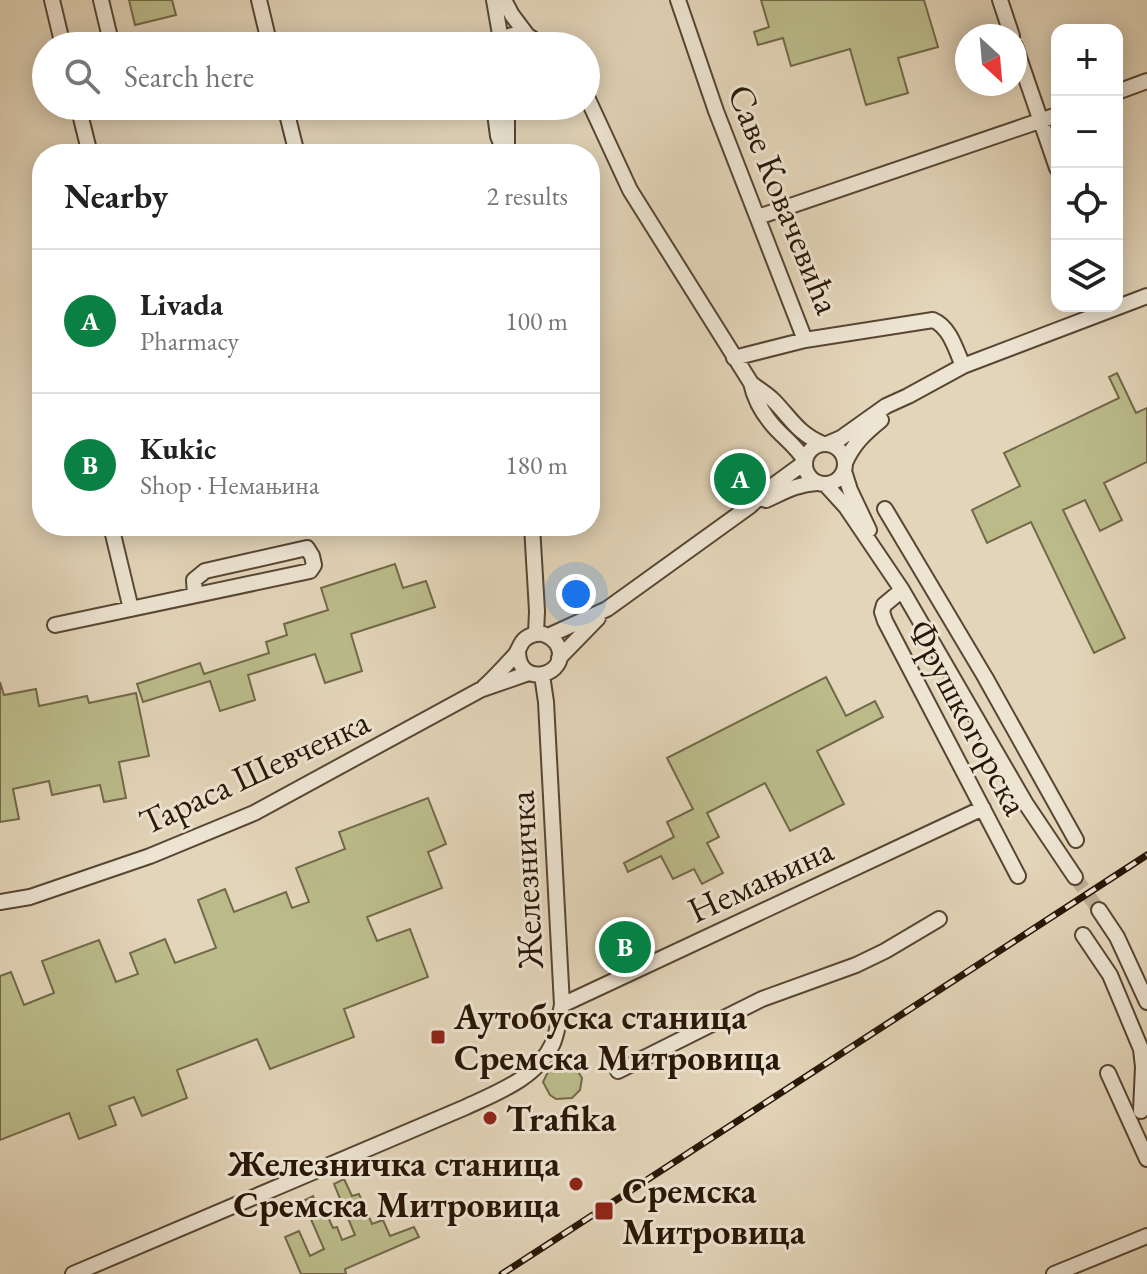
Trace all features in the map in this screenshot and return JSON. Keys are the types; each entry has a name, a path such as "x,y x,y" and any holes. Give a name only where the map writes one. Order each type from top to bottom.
{"street":[{"path":"52,0 60,32"},
{"path":"101,0 109,32"},
{"path":"259,0 267,32"},
{"path":"494,0 498,32"},
{"path":"504,0 525,32"},
{"name":"Саве Ковачевића","path":"678,0 716,111 805,340 933,320 939,322 948,333 963,366"},
{"path":"1000,0 1008,24"},
{"path":"1123,90 1147,81"},
{"path":"1027,82 1051,151"},
{"path":"758,217 1051,117"},
{"path":"82,120 88,144"},
{"path":"288,120 294,144"},
{"path":"496,120 502,144"},
{"path":"506,144 507,120"},
{"path":"593,120 602,131"},
{"path":"598,120 630,190 751,383 773,400 810,439 838,449 843,455 844,467"},
{"path":"1123,303 1147,296"},
{"path":"607,609 524,640 518,651 520,664 535,674 553,669 559,658 607,609 750,506 804,462 812,448 841,438 886,406 963,366 1097,312"},
{"path":"734,358 805,340"},
{"path":"751,383 755,397 771,423 799,450 807,475 821,484"},
{"path":"750,506 803,484 836,481 851,449 908,396"},
{"name":"Фрушкогорска","path":"844,467 850,490 882,559"},
{"name":"Фрушкогорска","path":"821,484 846,507 882,559 1026,804 1075,877"},
{"name":"Фрушкогорска","path":"885,509 985,677 1076,840"},
{"path":"113,536 131,609"},
{"path":"533,536 537,611 542,635 557,645 559,658"},
{"path":"55,625 310,571 314,565 312,556 307,548 205,571 194,580 195,595"},
{"name":"Фрушкогорска","path":"902,590 884,605 882,612 885,621 1018,876"},
{"name":"Тараса Шевченка","path":"480,690 518,651"},
{"name":"Тараса Шевченка","path":"0,902 30,897 150,856 254,813 480,690 535,674"},
{"name":"Железничка","path":"73,1274 505,1089 530,1073 552,1045 562,1005 546,702 535,674"},
{"name":"Фрушкогорска","path":"960,691 985,677"},
{"name":"Немањина","path":"562,1005 983,808"},
{"path":"1099,910 1117,937 1147,1002"},
{"path":"618,1071 762,999 856,965 939,919"},
{"path":"1083,935 1110,975 1141,1049 1143,1067 1139,1112 1147,1159"},
{"path":"1108,1073 1139,1112"},
{"path":"1054,1274 1147,1236"}],"green space":[{"path":"129,0 172,0 176,15 135,25"},
{"path":"761,0 924,0 938,47 898,58 908,93 866,105 850,49 791,66 783,38 758,45 754,32 769,27"},
{"path":"1117,373 1136,413 1147,408 1147,462 1104,483 1122,520 1100,531 1085,500 1063,510 1125,638 1094,653 1031,522 987,543 972,510 1020,486 1004,453 1119,398 1109,377"},
{"path":"395,564 403,588 426,581 435,607 351,634 362,671 325,683 315,654 248,675 255,700 220,711 210,681 143,702 137,684 200,663 204,674 269,653 266,642 287,635 284,624 328,610 321,588"},
{"path":"826,677 846,716 875,701 883,717 817,751 844,804 790,831 765,783 707,813 719,837 707,843 723,873 702,884 694,869 673,879 661,856 628,872 624,863 674,837 667,822 693,809 667,758"},
{"path":"0,682 4,695 36,689 39,706 87,696 89,703 136,693 149,756 119,762 126,798 104,802 100,785 52,795 49,781 13,789 19,819 0,822"},
{"path":"428,798 446,844 428,852 442,888 367,917 377,941 410,929 428,977 344,1009 354,1037 270,1069 257,1039 177,1070 187,1098 142,1116 134,1097 109,1106 116,1125 79,1139 69,1113 0,1140 0,976 11,972 24,1005 54,993 42,961 99,940 116,982 138,974 130,953 165,939 175,963 216,948 198,900 225,889 234,912 286,892 292,908 309,902 296,868 345,849 339,832"},
{"path":"573,1067 582,1078 580,1090 572,1098 556,1099 550,1095 543,1082 549,1070"},
{"path":"344,1179 352,1196 359,1194 372,1224 383,1220 390,1236 414,1227 419,1237 345,1269 346,1274 301,1274 285,1237 299,1231 310,1256 324,1249 303,1201 313,1196 321,1214 326,1213 342,1240 355,1235 334,1184"}],"tunnel":[{"path":"1075,877 1099,910"}],"railway":[{"path":"502,1274 1147,855"}],"place":[{"name":"Livada","path":"740,479"},
{"name":"Kukic","path":"625,947"},
{"name":"Аутобуска станица Сремска Митровица","path":"438,1037"},
{"name":"Trafika","path":"490,1118"},
{"name":"Железничка станица Сремска Митровица","path":"576,1184"},
{"name":"Сремска Митровица","path":"604,1211"}]}
